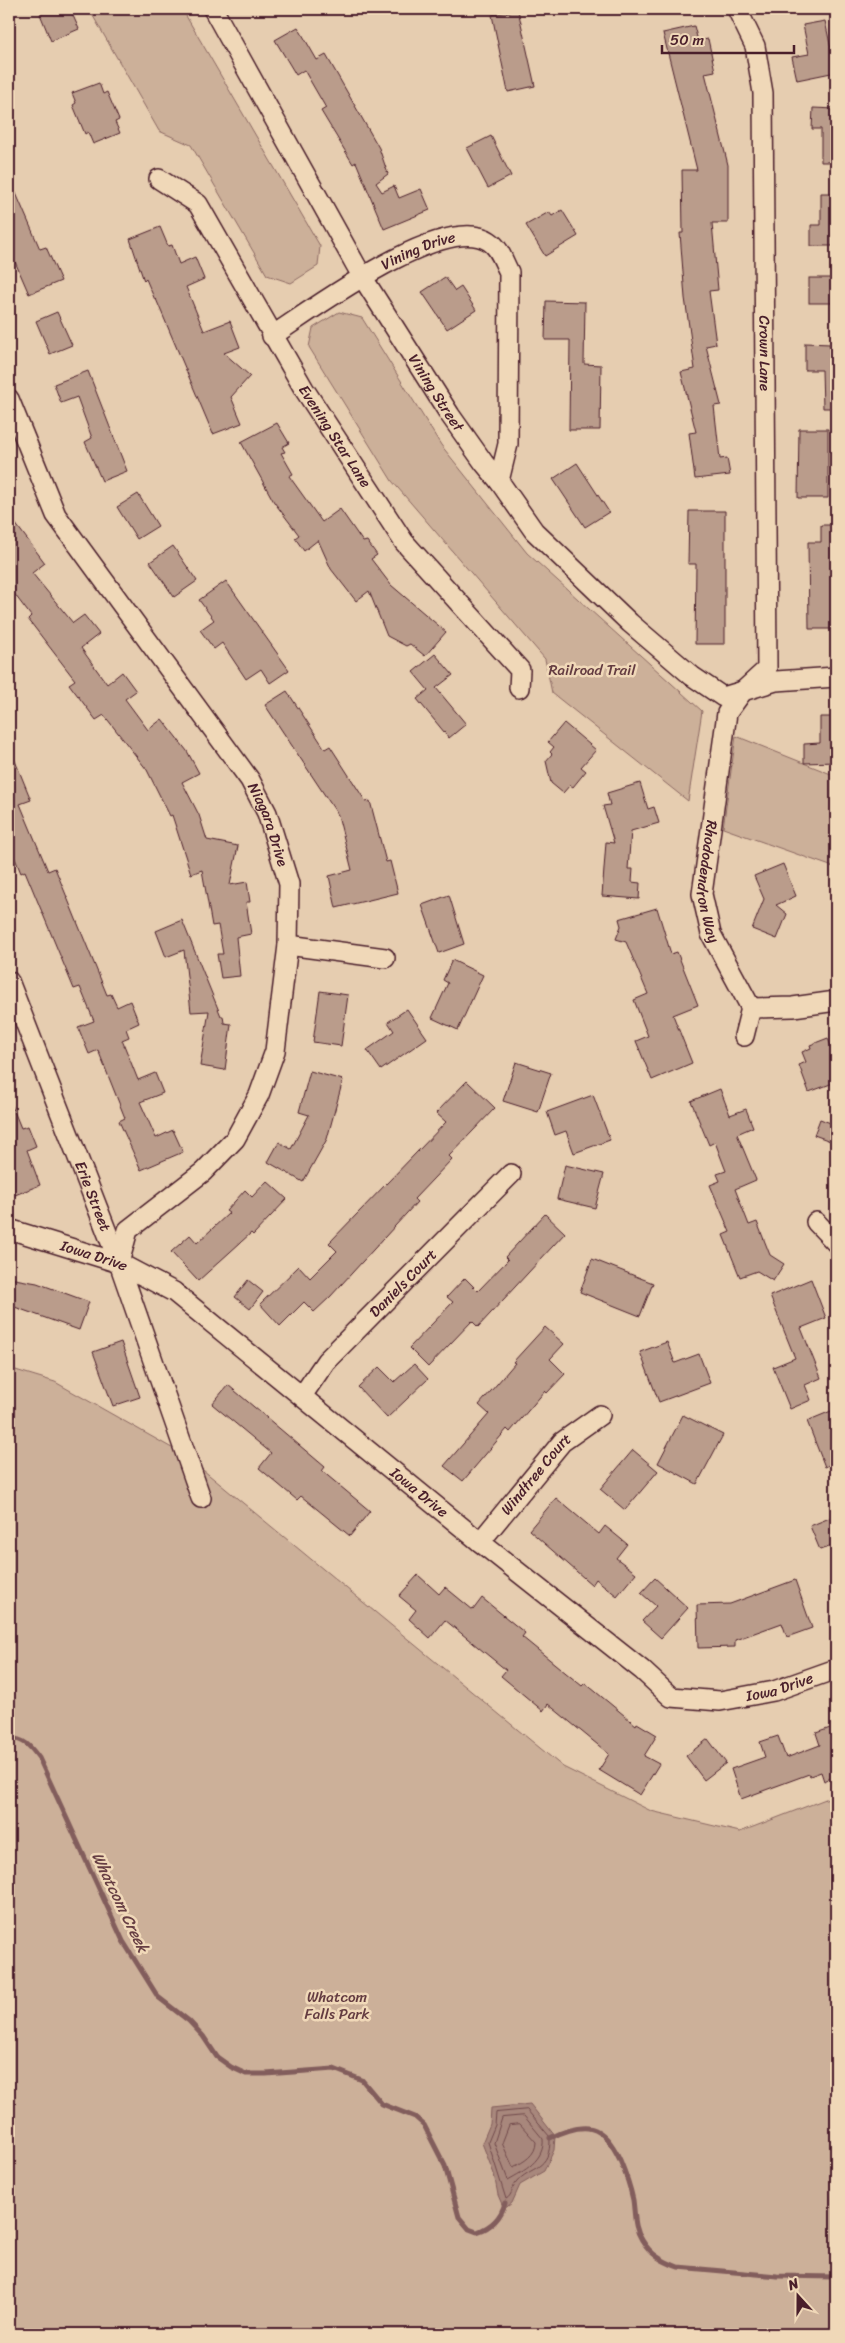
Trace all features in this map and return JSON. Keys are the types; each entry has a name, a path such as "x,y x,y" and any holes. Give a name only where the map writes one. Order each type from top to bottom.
{"street":[{"name":"Vining Street","path":"213,9 363,278 450,415 534,531 630,623 678,664 723,697 743,691"},
{"name":"Crown Lane","path":"736,9 755,46 764,103 767,669 743,691"},
{"name":"Evening Star Lane","path":"159,179 198,204 304,389 404,542 520,670 520,688"},
{"name":"Vining Drive","path":"272,336 398,255 452,237 471,237 488,240 498,250 509,272 508,444 499,481"},
{"name":"Niagara Drive","path":"9,400 56,514 254,788 266,812 289,884 288,945 275,1051 260,1095 235,1139 203,1172 128,1230 119,1263"},
{"path":"743,691 776,681 836,677"},
{"name":"Rhododendron Way","path":"743,691 727,713 702,894 711,934 751,1008"},
{"path":"288,945 385,958"},
{"name":"Erie Street","path":"9,981 119,1263 201,1498"},
{"path":"744,1036 751,1008 793,1007 836,1001"},
{"name":"Daniels Court","path":"302,1396 326,1361 511,1174"},
{"path":"816,1222 836,1243"},
{"name":"Iowa Drive","path":"9,1229 119,1263 174,1292 480,1542 642,1670 671,1697 720,1701 774,1691 836,1669"},
{"name":"Windtree Court","path":"480,1542 562,1442 600,1415"}],"green space":[{"path":"89,9 182,9 320,246 318,266 291,283 267,275 191,145 159,131"},
{"name":"Railroad Trail","path":"339,312 362,318 441,445 527,553 702,711 688,801 552,693 545,659 392,481 309,347 313,328"},
{"path":"736,736 836,776 836,868 723,828"},
{"name":"Whatcom Falls Park","path":"9,1368 55,1382 186,1456 563,1767 651,1811 740,1832 836,1795 836,2334 9,2334"}],"water":[{"path":"530,2104 555,2136 554,2150 544,2171 520,2185 512,2203 504,2209 498,2195 494,2174 482,2143 490,2124 491,2108"}],"building":[{"path":"53,9 70,9 79,29 51,41 40,14"},
{"path":"518,10 535,86 508,92 492,15"},
{"path":"825,21 836,72 797,80 792,57 809,54 803,25"},
{"path":"694,26 698,41 708,39 715,71 705,73 728,165 728,223 712,223 718,290 709,291 716,344 706,346 721,405 714,406 720,459 727,458 730,475 695,479 689,433 696,432 681,372 695,369 685,298 680,233 683,233 682,170 697,170 663,33"},
{"path":"298,27 317,60 326,55 379,148 388,174 376,183 382,192 394,186 399,198 421,189 430,210 384,229 356,162 353,164 321,111 326,108 304,70 296,75 275,40"},
{"path":"99,83 103,94 107,92 119,120 115,122 120,133 93,144 88,132 85,134 73,105 76,103 72,93"},
{"path":"813,108 836,109 836,162 821,162 821,129 812,129"},
{"path":"491,136 511,176 488,188 467,148"},
{"path":"9,177 40,249 46,247 61,281 29,294 9,248"},
{"path":"821,193 836,193 836,246 811,246 811,225 821,225"},
{"path":"562,210 578,236 545,256 526,225 549,212 552,216"},
{"path":"160,227 168,246 172,245 179,264 195,257 204,279 186,287 204,331 230,321 240,347 224,353 250,376 231,397 242,423 213,434 156,299 146,279 144,281 130,239"},
{"path":"445,277 455,291 461,287 476,310 447,329 422,292"},
{"path":"809,278 836,278 836,303 809,303"},
{"path":"546,301 585,302 584,364 601,365 600,430 569,430 570,340 545,340"},
{"path":"57,312 72,345 50,354 36,321"},
{"path":"805,343 830,344 830,357 836,356 836,408 823,408 822,370 805,370"},
{"path":"88,371 127,471 102,481 85,442 92,438 77,397 61,403 54,384"},
{"path":"277,423 289,443 282,447 285,452 281,453 293,474 289,476 322,522 340,509 363,542 367,541 377,555 371,559 391,585 446,632 425,656 410,644 406,646 387,636 369,591 356,601 331,569 318,540 304,551 295,538 299,535 274,502 241,442"},
{"path":"799,429 828,429 828,498 798,498"},
{"path":"577,463 609,512 585,527 553,479"},
{"path":"138,494 158,526 137,539 117,507"},
{"path":"689,511 725,511 725,644 695,644 696,564 688,564"},
{"path":"9,515 45,563 32,573 73,623 84,615 99,634 81,648 107,684 122,672 136,691 125,699 148,730 162,719 187,751 199,773 182,782 199,815 207,840 238,846 230,885 247,882 250,902 246,902 251,934 236,937 240,976 221,978 217,954 223,954 218,925 212,926 202,870 191,874 172,815 170,816 147,770 104,715 96,720 69,684 75,680 28,619 31,616 9,587"},
{"path":"821,525 836,525 836,629 809,629 808,542 821,542"},
{"path":"173,546 197,581 174,597 150,562"},
{"path":"226,581 289,670 270,683 261,669 246,679 222,643 214,649 200,630 214,620 199,600"},
{"path":"435,654 453,675 436,688 466,724 449,738 417,699 428,690 413,672"},
{"path":"287,691 325,749 330,746 366,802 370,801 386,862 390,861 398,893 336,908 329,876 352,870 338,815 265,705"},
{"path":"820,717 836,717 836,762 804,763 804,744 820,743"},
{"path":"564,723 596,750 581,767 586,771 573,787 570,785 563,793 551,783 546,761 552,754 550,752 554,747 548,742"},
{"path":"9,746 31,800 20,804 48,871 55,868 107,995 111,994 117,1007 130,1001 139,1023 126,1029 129,1037 122,1040 138,1080 155,1073 163,1093 140,1102 156,1138 173,1130 183,1152 141,1170 119,1121 125,1118 98,1050 89,1054 78,1027 94,1021 80,987 74,989 25,871 21,873 9,844"},
{"path":"640,783 648,809 654,807 659,823 631,831 628,869 633,869 632,882 640,883 639,899 602,896 606,842 614,843 603,806 610,805 607,793"},
{"path":"783,864 796,896 776,905 787,914 777,939 752,929 764,899 754,876"},
{"path":"449,895 464,944 439,953 422,905"},
{"path":"657,908 671,954 677,952 698,1005 673,1015 692,1063 652,1080 636,1041 648,1036 634,1000 648,994 626,942 616,939 621,926 619,919"},
{"path":"182,920 221,1016 223,1016 224,1023 231,1024 225,1070 200,1066 209,1011 191,1012 184,950 166,957 156,931"},
{"path":"452,960 483,975 458,1030 432,1018 448,983 443,980"},
{"path":"320,991 348,995 341,1046 313,1042"},
{"path":"407,1009 427,1038 381,1070 367,1050 394,1031 388,1022"},
{"path":"828,1038 836,1060 836,1082 809,1092 799,1065 806,1062 802,1052 811,1048 810,1045"},
{"path":"516,1062 551,1073 538,1112 503,1101"},
{"path":"310,1071 343,1080 327,1139 303,1182 268,1162 279,1142 291,1149 309,1115 299,1112"},
{"path":"467,1081 495,1108 449,1156 452,1159 414,1199 417,1202 330,1297 314,1312 304,1302 280,1326 260,1304 299,1266 310,1278 337,1251 329,1243 446,1122 436,1113"},
{"path":"720,1089 730,1115 746,1109 753,1127 737,1134 756,1180 735,1189 749,1225 757,1222 770,1255 784,1264 773,1281 757,1271 740,1277 723,1235 730,1232 710,1185 720,1181 717,1174 726,1171 715,1142 709,1145 691,1101"},
{"path":"593,1095 610,1140 574,1153 566,1131 555,1135 547,1112"},
{"path":"9,1099 21,1128 28,1126 36,1146 27,1150 40,1185 15,1195 9,1180"},
{"path":"820,1119 836,1125 836,1143 814,1135"},
{"path":"565,1165 604,1174 595,1208 557,1199"},
{"path":"267,1181 287,1199 253,1235 251,1233 198,1281 171,1252 190,1235 197,1243 229,1213 226,1211 245,1190 252,1197"},
{"path":"545,1214 565,1233 478,1327 472,1321 428,1367 409,1348 453,1302 447,1297 465,1278 478,1291 508,1260 505,1257"},
{"path":"592,1259 653,1283 640,1316 580,1292"},
{"path":"9,1278 37,1283 89,1302 79,1330 9,1305"},
{"path":"811,1279 826,1318 801,1328 821,1378 805,1385 811,1400 790,1409 773,1367 795,1358 770,1296"},
{"path":"248,1280 263,1292 250,1309 235,1297"},
{"path":"545,1327 564,1344 550,1359 565,1374 547,1393 545,1391 510,1432 507,1429 463,1481 444,1466 489,1414 479,1405 515,1363 513,1362"},
{"path":"121,1342 140,1397 113,1406 93,1352"},
{"path":"667,1342 675,1363 699,1354 710,1383 659,1402 640,1352"},
{"path":"414,1364 428,1379 387,1418 358,1387 379,1367 394,1382"},
{"path":"228,1385 325,1467 322,1471 370,1511 350,1536 301,1496 297,1500 259,1468 271,1453 212,1404"},
{"path":"836,1409 836,1462 825,1467 807,1421"},
{"path":"683,1415 723,1435 697,1484 658,1463"},
{"path":"633,1450 658,1471 625,1510 600,1489"},
{"path":"556,1498 599,1534 605,1526 627,1544 616,1558 636,1573 617,1596 596,1579 592,1585 529,1530"},
{"path":"832,1517 836,1529 836,1544 820,1550 810,1526"},
{"path":"418,1575 439,1594 445,1587 473,1610 482,1598 525,1633 522,1637 582,1686 585,1683 636,1725 637,1723 657,1735 644,1756 659,1764 640,1795 599,1770 609,1754 548,1704 543,1711 501,1676 506,1670 445,1620 430,1638 409,1619 416,1610 399,1596"},
{"path":"655,1578 688,1608 661,1638 642,1621 656,1606 641,1593"},
{"path":"795,1580 812,1628 787,1637 782,1623 735,1640 735,1647 698,1648 697,1605 730,1604"},
{"path":"836,1726 836,1776 824,1781 821,1772 810,1776 809,1774 741,1799 731,1769 765,1757 760,1742 778,1736 786,1758 820,1745 816,1733"},
{"path":"708,1739 726,1763 704,1780 686,1756"}],"waterway":[{"name":"Whatcom Creek","path":"9,1738 27,1744 39,1758 123,1941 158,1997 189,2021 203,2036 217,2057 231,2067 246,2074 334,2069 362,2080 382,2104 415,2117 424,2125 445,2166 459,2217 469,2229 477,2232 491,2225 501,2213 505,2203"},
{"name":"Whatcom Creek","path":"550,2138 573,2129 583,2128 600,2132 607,2139 614,2148 627,2179 639,2235 649,2250 667,2262 678,2267 777,2276 836,2277"}]}
